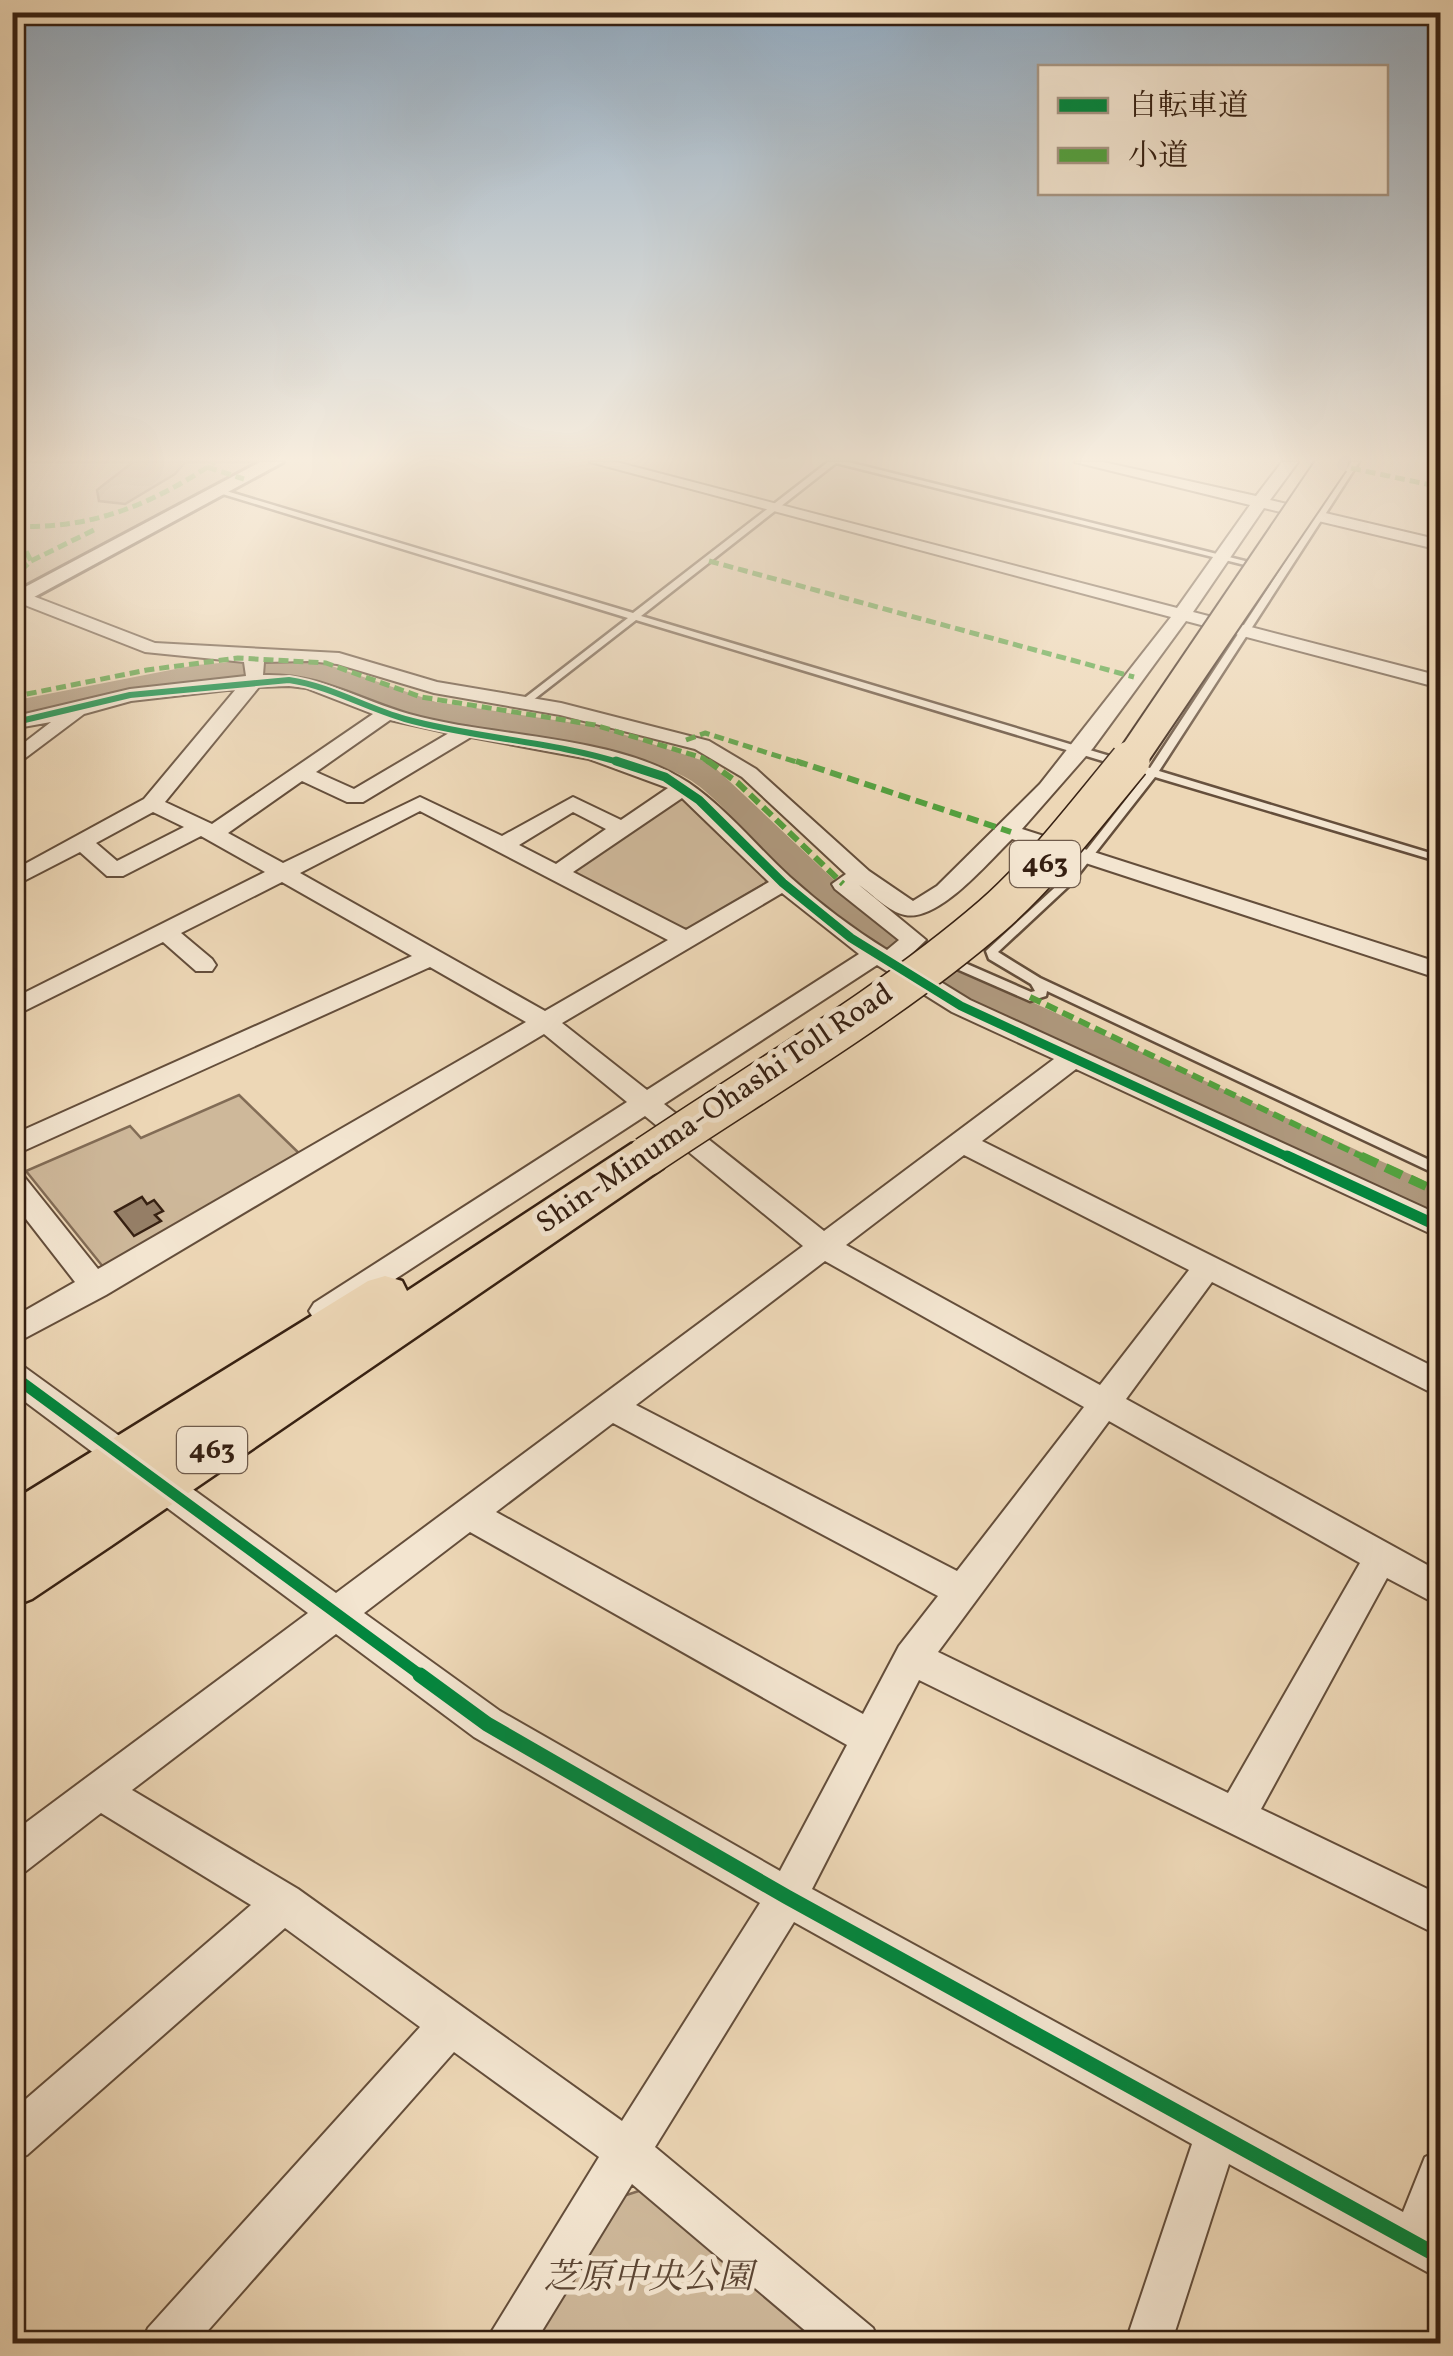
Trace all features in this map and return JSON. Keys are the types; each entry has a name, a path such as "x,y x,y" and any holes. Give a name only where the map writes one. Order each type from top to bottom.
{"highway":[{"name":"Shin-Minuma-Ohashi Toll Road","path":"398,1302 639,1133 879,975 1004,872 1110,749 1233,572"},
{"name":"Shin-Minuma-Ohashi Toll Road","path":"639,1133 920,972 993,915 1047,862 1135,756 1259,572"},
{"name":"463","path":"12,1531 144,1470 359,1347 398,1302"},
{"name":"463","path":"12,1581 271,1366 398,1302"}],"street":[{"path":"16,598 66,572"},
{"path":"1021,572 1440,682"},
{"path":"12,723 308,655 339,658 434,687 666,733 714,752 749,773 860,876 898,904 916,910 940,895 1011,832 1080,751 1210,572"},
{"path":"16,598 152,648 254,666 388,713 466,732 593,754 666,777 783,883 882,958 924,984 1070,1060 1440,1228"},
{"path":"12,880 152,804 254,666"},
{"path":"12,762 80,709"},
{"path":"81,842 115,872 207,830 301,773 388,713"},
{"path":"301,773 355,797 466,732"},
{"path":"557,874 682,788"},
{"path":"12,1009 420,803 686,940"},
{"path":"503,846 573,803 622,829"},
{"path":"152,804 207,830 545,1022 639,1133 695,1144 822,1246 1440,1590"},
{"path":"1011,832 1440,971"},
{"path":"271,1366 303,1329 340,1300 639,1133 882,958 914,940 843,884 860,876"},
{"path":"12,1333 783,883"},
{"path":"166,932 204,965"},
{"path":"12,1146 431,957"},
{"path":"359,1347 386,1350 412,1337 924,984"},
{"path":"12,1857 1070,1060"},
{"path":"961,1142 1206,1270 1440,1384"},
{"path":"12,1180 96,1286"},
{"path":"507,2344 787,1897 912,1658 1206,1270"},
{"path":"12,1376 487,1724 787,1897 1427,2250 1440,2172"},
{"path":"610,1406 963,1591"},
{"path":"467,1512 870,1738"},
{"path":"1237,1814 1381,1557"},
{"path":"912,1658 1440,1916"},
{"path":"99,1791 284,1903 628,2152 856,2344"},
{"path":"12,2140 284,1903"},
{"path":"164,2344 451,2024"},
{"path":"1148,2344 1216,2134"}],"lane":[{"path":"484,572 1440,859"},
{"path":"525,702 694,572"},
{"path":"1282,572 1153,772 1054,895 992,951 993,956 1036,981 1440,1171"},
{"path":"924,984 951,958 1030,997 1042,993 1036,981"}],"green space":[{"path":"13,572 60,572 20,593 13,591"},
{"path":"684,793 766,877 766,883 688,929 677,928 568,870"},
{"path":"239,1095 304,1158 104,1268 26,1171 130,1126 141,1138"},
{"name":"芝原中央公園","path":"642,2190 826,2344 532,2344 620,2197"}],"building":[{"path":"142,1197 147,1204 154,1200 163,1211 155,1215 161,1221 134,1236 115,1212"}],"waterway":[{"path":"12,711 196,674 281,667 315,671 430,711 601,737 698,770 834,900 889,941"},
{"path":"944,975 1440,1207"}],"marked path":[{"path":"12,587 19,572"},
{"path":"749,572 1134,677"},
{"path":"12,697 147,670 238,658 326,663 421,697 595,725 703,758 738,783 843,884"},
{"path":"686,740 705,733 727,739 1011,832"},
{"path":"1030,997 1173,1069 1440,1193"}],"cycle path":[{"path":"12,723 130,695 289,680 310,683 405,719 593,754 665,777 699,800 783,883 851,938 961,1006 1440,1227"},
{"path":"12,1375 487,1724 787,1897 1440,2257"}]}
